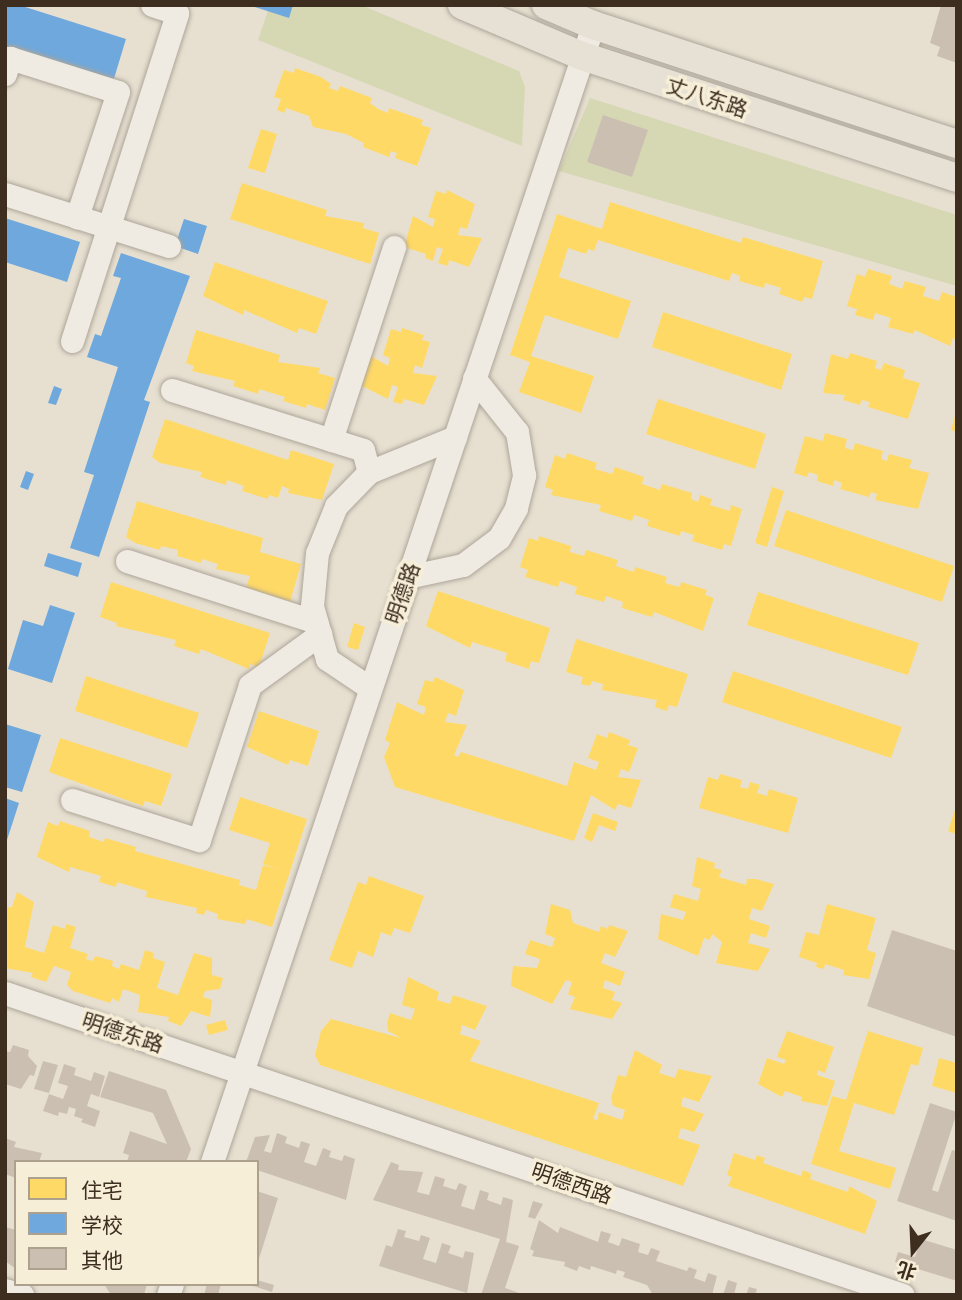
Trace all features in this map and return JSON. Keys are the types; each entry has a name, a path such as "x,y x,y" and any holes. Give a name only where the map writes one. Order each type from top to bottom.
{"main road":[{"name":"丈八东路","path":"462,5 582,56 957,178"},
{"name":"丈八东路","path":"553,7 593,25 957,144"}],"street":[{"path":"72,341 177,13 152,5"},
{"name":"明德路","path":"213,1160 593,25"},
{"path":"5,74 10,58 118,92 77,217"},
{"path":"5,194 169,246"},
{"path":"331,440 394,247"},
{"path":"407,577 463,565 499,538 516,508 524,475 517,432 474,378"},
{"path":"172,390 363,450 369,472"},
{"path":"370,688 327,659 312,606 317,553 336,506 369,472 455,437"},
{"path":"127,561 318,628"},
{"path":"72,800 199,840 250,685 318,628"},
{"name":"明德东路","path":"5,993 242,1071"},
{"name":"明德西路","path":"242,1071 903,1295"},
{"path":"5,1290 22,1295"}],"green space":[{"path":"270,5 361,5 519,71 525,87 522,146 258,40"},
{"path":"590,98 957,215 957,286 559,171"}],"building: 住宅":[{"path":"295,68 321,77 331,84 329,88 338,91 340,86 372,98 370,103 378,109 388,113 389,108 423,120 421,125 431,128 417,166 395,158 397,153 391,151 389,157 363,147 364,143 346,134 313,127 309,116 286,108 284,113 277,110 281,99 274,97 284,70 294,73"},
{"path":"261,129 277,134 265,173 248,168"},
{"path":"242,183 327,210 325,216 364,223 363,228 379,233 370,264 230,219"},
{"path":"447,190 475,204 467,229 460,227 458,235 482,238 469,267 449,260 448,266 438,263 443,249 437,247 433,261 425,258 426,254 404,247 413,216 433,227 435,219 428,217 436,191 446,194"},
{"path":"610,202 741,243 743,237 823,261 812,299 804,297 802,302 779,294 781,288 765,283 764,288 739,281 740,276 732,273 729,281 598,240 594,251 588,249 586,254 568,248 559,277 631,301 618,339 545,315 531,356 594,376 581,413 519,392 530,362 510,355 557,214 602,229"},
{"path":"215,262 328,301 316,334 299,328 297,333 244,310 243,315 203,296"},
{"path":"868,269 892,276 889,284 902,289 905,281 926,287 923,296 939,301 942,292 957,297 957,340 953,338 950,346 915,330 913,334 888,327 891,318 875,313 873,320 855,315 857,309 847,306 857,274 865,277"},
{"path":"663,312 792,354 781,390 652,347"},
{"path":"402,328 424,335 422,340 430,342 422,368 415,365 413,373 437,376 424,405 404,399 402,404 393,402 398,387 392,385 388,399 360,385 369,355 388,366 390,358 383,355 391,329 401,332"},
{"path":"196,330 280,355 278,362 320,368 318,373 335,378 325,410 283,401 285,397 259,389 258,394 233,386 235,381 192,371 194,366 186,363"},
{"path":"850,353 877,361 875,368 881,370 884,363 905,370 903,378 920,383 908,419 868,407 870,402 862,400 860,405 843,400 845,395 823,393 831,354 848,359"},
{"path":"658,399 766,434 755,469 646,434"},
{"path":"957,413 957,432 951,430"},
{"path":"165,419 288,460 291,450 334,464 322,500 288,493 289,489 282,486 278,498 269,495 268,499 242,491 244,486 227,480 226,485 200,477 202,472 160,463 152,457"},
{"path":"825,433 847,439 845,448 853,450 855,443 883,451 881,459 887,461 889,454 912,460 909,468 929,473 918,509 875,500 877,494 871,492 869,497 840,489 842,483 834,480 833,486 817,481 818,475 809,472 807,477 794,473 805,436 823,441"},
{"path":"567,453 597,463 595,469 612,474 615,467 644,477 642,484 660,490 662,484 692,493 691,499 698,502 700,495 712,499 710,505 730,511 731,505 742,509 731,546 724,544 722,550 692,541 694,535 681,531 680,536 647,526 649,520 634,515 632,521 599,511 601,505 551,495 553,490 545,487 555,455 565,459"},
{"path":"772,487 784,491 767,547 755,543"},
{"path":"137,501 263,538 260,552 301,564 290,602 246,588 250,576 216,569 218,564 202,559 201,563 177,556 178,550 161,546 160,550 135,543 126,537"},
{"path":"786,510 954,566 942,602 774,546"},
{"path":"539,536 571,546 570,552 584,556 586,550 618,560 616,566 634,572 635,567 667,577 665,583 680,587 681,582 707,590 705,595 714,598 703,631 654,612 652,617 622,608 623,602 606,596 604,602 575,594 577,587 560,581 558,587 525,577 528,570 520,567 529,538 538,541"},
{"path":"111,582 270,633 259,667 250,664 249,669 201,649 199,654 174,646 176,640 116,626 117,623 100,617"},
{"path":"438,591 550,628 539,663 531,661 529,669 505,661 507,653 472,642 470,648 426,626"},
{"path":"758,592 919,643 908,675 747,625"},
{"path":"354,623 365,627 358,650 347,647"},
{"path":"576,639 688,674 677,707 669,705 667,711 655,707 657,700 602,690 603,684 592,681 590,686 581,684 583,677 566,672"},
{"path":"733,671 902,727 891,758 722,702"},
{"path":"86,676 199,713 187,748 75,711"},
{"path":"435,677 464,690 456,716 448,713 445,722 467,725 454,755 458,757 461,752 567,786 574,762 596,770 599,762 588,758 597,734 607,738 609,732 630,740 628,745 638,748 629,772 621,769 618,777 641,780 631,808 618,804 615,810 591,795 574,841 395,787 384,757 390,743 385,740 397,702 424,715 426,707 417,704 425,680 433,682"},
{"path":"259,711 319,731 308,766 290,760 288,765 247,747"},
{"path":"60,738 172,774 161,806 145,801 143,806 49,772"},
{"path":"720,774 742,780 740,787 748,789 750,782 760,785 757,793 767,796 769,789 798,798 788,833 699,808 708,777 718,780"},
{"path":"240,797 307,819 272,927 247,919 245,924 217,919 218,914 206,910 204,915 196,913 197,908 146,897 147,891 117,882 116,887 99,882 101,876 70,867 69,872 37,857 48,822 58,826 60,821 90,831 89,837 104,842 105,838 136,847 135,851 240,880 239,885 256,890 263,865 278,869 263,864 270,843 229,830"},
{"path":"957,807 957,834 948,831"},
{"path":"593,813 618,822 615,831 599,825 592,842 584,838"},
{"path":"697,857 715,863 714,868 722,870 719,877 746,885 747,879 774,884 762,911 752,908 749,919 770,926 766,938 751,933 748,943 770,949 758,971 716,963 722,942 712,934 710,940 704,938 698,956 658,939 661,914 683,920 686,912 670,907 674,894 698,901 701,889 692,886"},
{"path":"369,876 424,896 410,933 394,928 391,936 381,932 373,957 358,951 352,968 329,960 358,882 366,885"},
{"path":"17,892 34,902 25,947 44,953 53,925 65,929 66,924 76,927 70,948 88,954 86,959 93,961 95,956 113,961 112,966 119,969 121,964 139,970 145,950 154,953 153,958 165,962 157,988 178,995 194,953 212,958 212,975 223,978 220,989 205,991 203,997 212,1000 210,1017 191,1011 181,1026 168,1021 169,1017 138,1012 140,995 123,989 119,1002 112,998 110,1003 73,991 67,985 71,972 54,966 46,982 31,977 33,973 5,968 5,908 12,907"},
{"path":"551,904 570,910 573,923 599,932 601,926 608,929 609,925 628,931 615,957 605,953 601,963 625,972 620,986 605,980 603,988 615,992 612,1000 622,1003 612,1019 570,1009 575,997 568,994 572,982 566,980 552,1004 511,986 513,966 537,968 540,959 525,954 530,940 552,947 555,938 545,934"},
{"path":"827,904 876,918 867,950 876,953 869,979 843,975 844,970 825,964 824,969 816,967 817,963 799,957 806,932 819,935"},
{"path":"408,977 439,992 437,1000 450,1004 453,995 487,1006 475,1030 462,1025 460,1034 481,1041 470,1061 599,1103 593,1119 597,1120 599,1112 622,1120 625,1110 613,1106 611,1098 618,1075 626,1077 635,1050 662,1065 659,1073 675,1078 678,1069 712,1076 699,1102 683,1097 681,1106 704,1114 694,1132 681,1128 678,1138 700,1145 683,1186 320,1065 315,1055 321,1031 331,1019 401,1038 388,1031 387,1023 390,1013 411,1020 415,1009 402,1005"},
{"path":"225,1020 228,1030 209,1035 206,1025"},
{"path":"787,1031 834,1047 825,1073 818,1070 817,1075 835,1081 827,1106 801,1101 802,1097 785,1091 782,1097 758,1084 767,1058 784,1064 786,1060 777,1057"},
{"path":"868,1031 923,1048 918,1066 911,1064 894,1115 854,1103 839,1151 896,1168 890,1189 811,1164 832,1096 846,1100"},
{"path":"939,1058 957,1063 957,1093 932,1086"},
{"path":"734,1153 755,1160 757,1155 765,1158 763,1163 801,1176 803,1170 812,1174 810,1179 848,1192 849,1186 877,1201 865,1234 728,1186 732,1177 727,1175"}],"building: 学校":[{"path":"5,5 19,5 126,39 109,95 5,62"},
{"path":"249,5 293,5 289,18"},
{"path":"5,218 80,242 67,282 5,262"},
{"path":"184,219 207,226 198,254 175,246"},
{"path":"121,253 190,276 144,400 150,402 99,557 70,548 94,475 84,472 118,367 87,357 95,334 101,336 121,278 113,276"},
{"path":"54,386 62,389 56,405 48,403"},
{"path":"26,471 34,474 28,490 20,487"},
{"path":"48,553 82,563 78,577 44,566"},
{"path":"50,605 75,613 52,683 8,669 23,620 43,626"},
{"path":"5,724 41,735 22,792 5,787"},
{"path":"5,798 19,803 6,843 5,843"}],"building: 其他":[{"path":"941,5 957,5 957,63 937,56 940,47 930,43"},
{"path":"603,115 648,130 632,177 587,162"},
{"path":"892,930 957,951 957,1037 867,1006"},
{"path":"13,1045 29,1050 28,1056 37,1066 34,1076 30,1075 21,1089 5,1084 5,1051 10,1052"},
{"path":"43,1061 58,1065 49,1093 34,1089"},
{"path":"64,1064 76,1068 74,1075 91,1081 94,1072 105,1076 99,1097 91,1094 87,1106 100,1111 95,1127 74,1116 76,1109 69,1107 67,1114 59,1112 58,1116 43,1111 49,1094 63,1099 68,1086 58,1083"},
{"path":"109,1071 166,1090 191,1149 187,1160 128,1160 129,1155 123,1153 130,1131 167,1144 153,1113 100,1097"},
{"path":"930,1103 957,1112 932,1190 938,1192 952,1150 957,1151 957,1221 897,1201"},
{"path":"277,1133 287,1137 285,1143 299,1148 301,1141 310,1144 304,1162 316,1166 323,1148 331,1151 329,1157 342,1161 344,1155 355,1159 346,1200 259,1171 259,1160 247,1160 255,1137 270,1135 264,1151 271,1153"},
{"path":"5,1138 16,1142 14,1147 42,1153 40,1160 14,1160 14,1177 5,1174"},
{"path":"391,1162 399,1165 398,1170 423,1172 417,1192 429,1195 435,1176 445,1179 443,1186 456,1190 459,1183 467,1186 461,1206 474,1210 480,1190 489,1193 487,1200 501,1205 503,1197 513,1200 506,1242 519,1246 505,1288 525,1295 481,1295 500,1239 373,1200"},
{"path":"259,1192 278,1198 259,1259"},
{"path":"533,1201 543,1204 535,1219 528,1217"},
{"path":"539,1220 558,1233 560,1227 598,1242 601,1231 611,1234 608,1242 619,1246 622,1238 640,1244 638,1252 648,1255 651,1248 660,1251 656,1261 687,1271 689,1267 697,1270 694,1278 705,1282 708,1273 717,1276 712,1295 653,1295 647,1285 623,1277 625,1272 617,1270 616,1274 591,1266 590,1270 579,1266 577,1271 564,1266 565,1262 532,1256 534,1251 530,1249"},
{"path":"5,1227 14,1229 14,1268 5,1261"},
{"path":"398,1229 406,1231 404,1237 419,1241 421,1235 430,1238 423,1259 436,1263 442,1243 451,1246 448,1253 463,1258 465,1251 474,1253 467,1293 379,1266 386,1245 392,1247"},
{"path":"921,1239 957,1250 957,1281 895,1262 898,1252 915,1257"},
{"path":"728,1280 737,1283 734,1295 723,1295"},
{"path":"259,1281 274,1285 272,1292 253,1286 259,1286"},
{"path":"105,1286 146,1286 144,1295 111,1295"},
{"path":"206,1286 220,1286 218,1295 204,1295"},
{"path":"749,1287 757,1289 755,1295 746,1295"}]}
